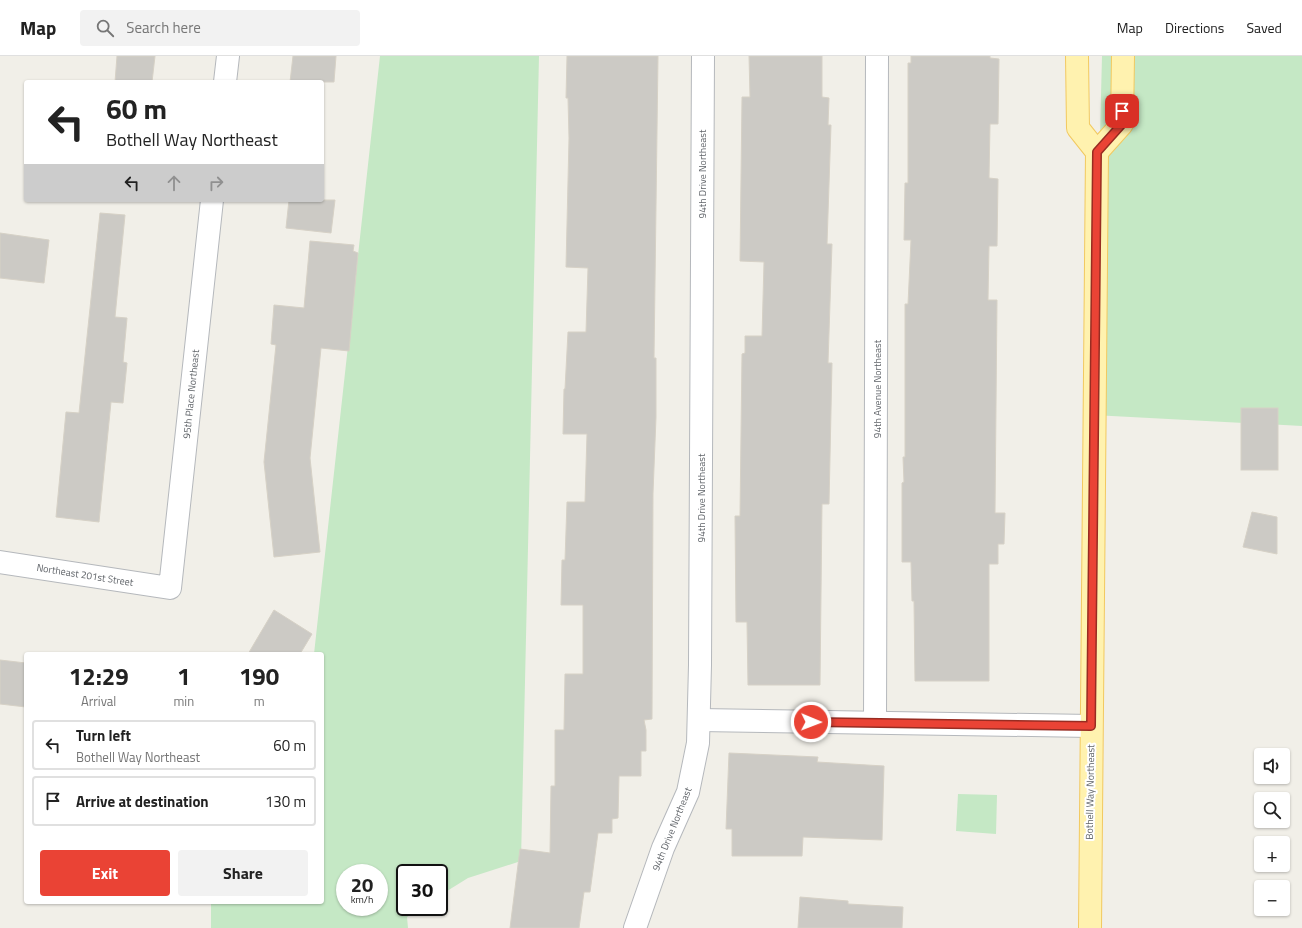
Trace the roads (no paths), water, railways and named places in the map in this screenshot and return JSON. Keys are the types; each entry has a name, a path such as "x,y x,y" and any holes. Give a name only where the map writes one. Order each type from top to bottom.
{"main road":[{"path":"1077,56 1078,128 1097,152 1122,124 1122,56"},
{"name":"Bothell Way Northeast","path":"1090,928 1097,152"}],"street":[{"path":"225,80 228,56"},
{"name":"94th Drive Northeast","path":"635,928 663,848 688,792 694,766 699,720 703,56"},
{"name":"94th Avenue Northeast","path":"875,722 877,56"},
{"name":"95th Place Northeast","path":"170,588 212,202"},
{"name":"Northeast 201st Street","path":"0,562 170,588"},
{"path":"699,720 1091,726"}]}
